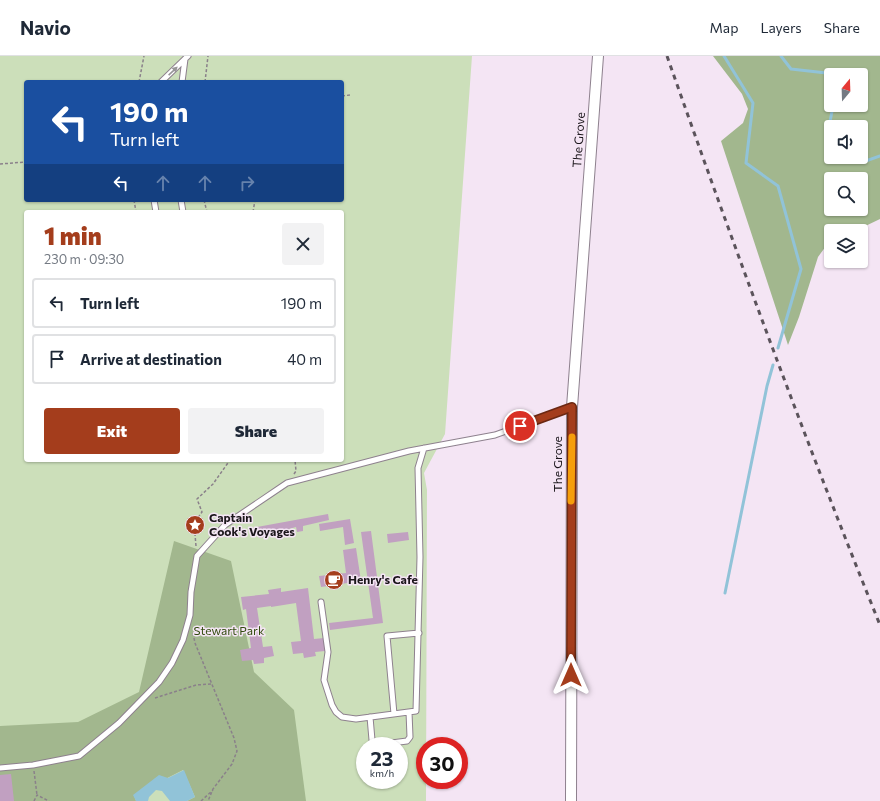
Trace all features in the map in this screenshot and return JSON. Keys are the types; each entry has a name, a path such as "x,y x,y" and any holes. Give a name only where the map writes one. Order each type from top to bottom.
{"street":[{"name":"The Grove","path":"571,801 572,407 598,56"}],"lane":[{"path":"163,80 187,58"},
{"path":"182,80 187,58"},
{"path":"0,768 33,765 79,756 120,723 159,682 172,663 182,640 190,615 191,592 197,556 225,525 287,483 424,448 495,435 572,407"},
{"path":"321,602 328,652 324,680 332,705 336,712 342,717 356,719 416,711 420,542 418,468 424,448"},
{"path":"394,714 387,636 419,633"},
{"path":"370,717 372,740 376,745 407,741 410,736 409,712"}],"path":[{"path":"139,80 144,56"},
{"path":"206,80 208,56"},
{"path":"344,96 350,95"},
{"path":"0,164 24,162"},
{"path":"197,556 194,523 202,512 198,499 212,484 228,462"},
{"path":"287,483 296,471 295,462"},
{"path":"190,615 195,643 234,738 237,751 232,764 213,789 201,801"},
{"path":"141,700 196,685 211,684"},
{"path":"33,765 37,795 34,801"},
{"path":"208,801 213,789"},
{"path":"37,795 48,801"}],"green space":[{"name":"Stewart Park","path":"0,56 472,56 445,434 424,473 427,490 426,737 416,737 416,789 426,789 426,801 0,801"},
{"path":"713,56 880,56 880,219 868,225 824,224 824,249 818,257 799,317 788,345 721,141 743,123 748,109 742,94"},
{"path":"174,541 231,561 254,672 294,710 306,801 187,801 195,797 183,770 134,795 136,801 0,801 0,726 78,722 139,692"}],"water":[{"path":"184,770 195,797 187,801 170,801 162,791 156,790 149,797 148,801 136,801 133,795 159,775 168,778"}],"building":[{"path":"328,514 329,520 303,526 303,531 297,532 296,527 278,532 277,530 264,533 265,537 259,538 257,527"},
{"path":"350,519 354,543 345,545 343,527 320,531 319,524"},
{"path":"371,531 383,623 330,630 329,623 373,618 361,532"},
{"path":"408,532 409,540 388,543 387,534"},
{"path":"356,548 361,581 321,587 319,576 346,573 343,550"},
{"path":"281,588 281,592 308,588 314,639 324,638 325,651 315,652 316,656 304,658 303,653 293,654 291,642 301,641 296,603 271,606 257,608 263,647 272,646 274,656 264,658 264,663 254,664 253,660 242,661 240,650 251,648 246,609 243,610 241,597 269,594 268,590"},
{"path":"11,774 14,801 0,801 0,775"}],"waterway":[{"path":"724,56 753,103 746,163 778,186 801,269 778,348"},
{"path":"781,56 791,69 824,73"},
{"path":"830,120 832,112"},
{"path":"868,160 880,156"},
{"path":"725,593 767,386 773,365"}],"railway":[{"path":"667,56 770,342 880,625"}],"slow traffic":[{"path":"571,501 572,437"}],"place":[{"name":"Captain Cook's Voyages","path":"195,525"},
{"name":"Henry's Cafe","path":"334,580"}],"route":[{"path":"520,426 572,407 571,675"}]}
